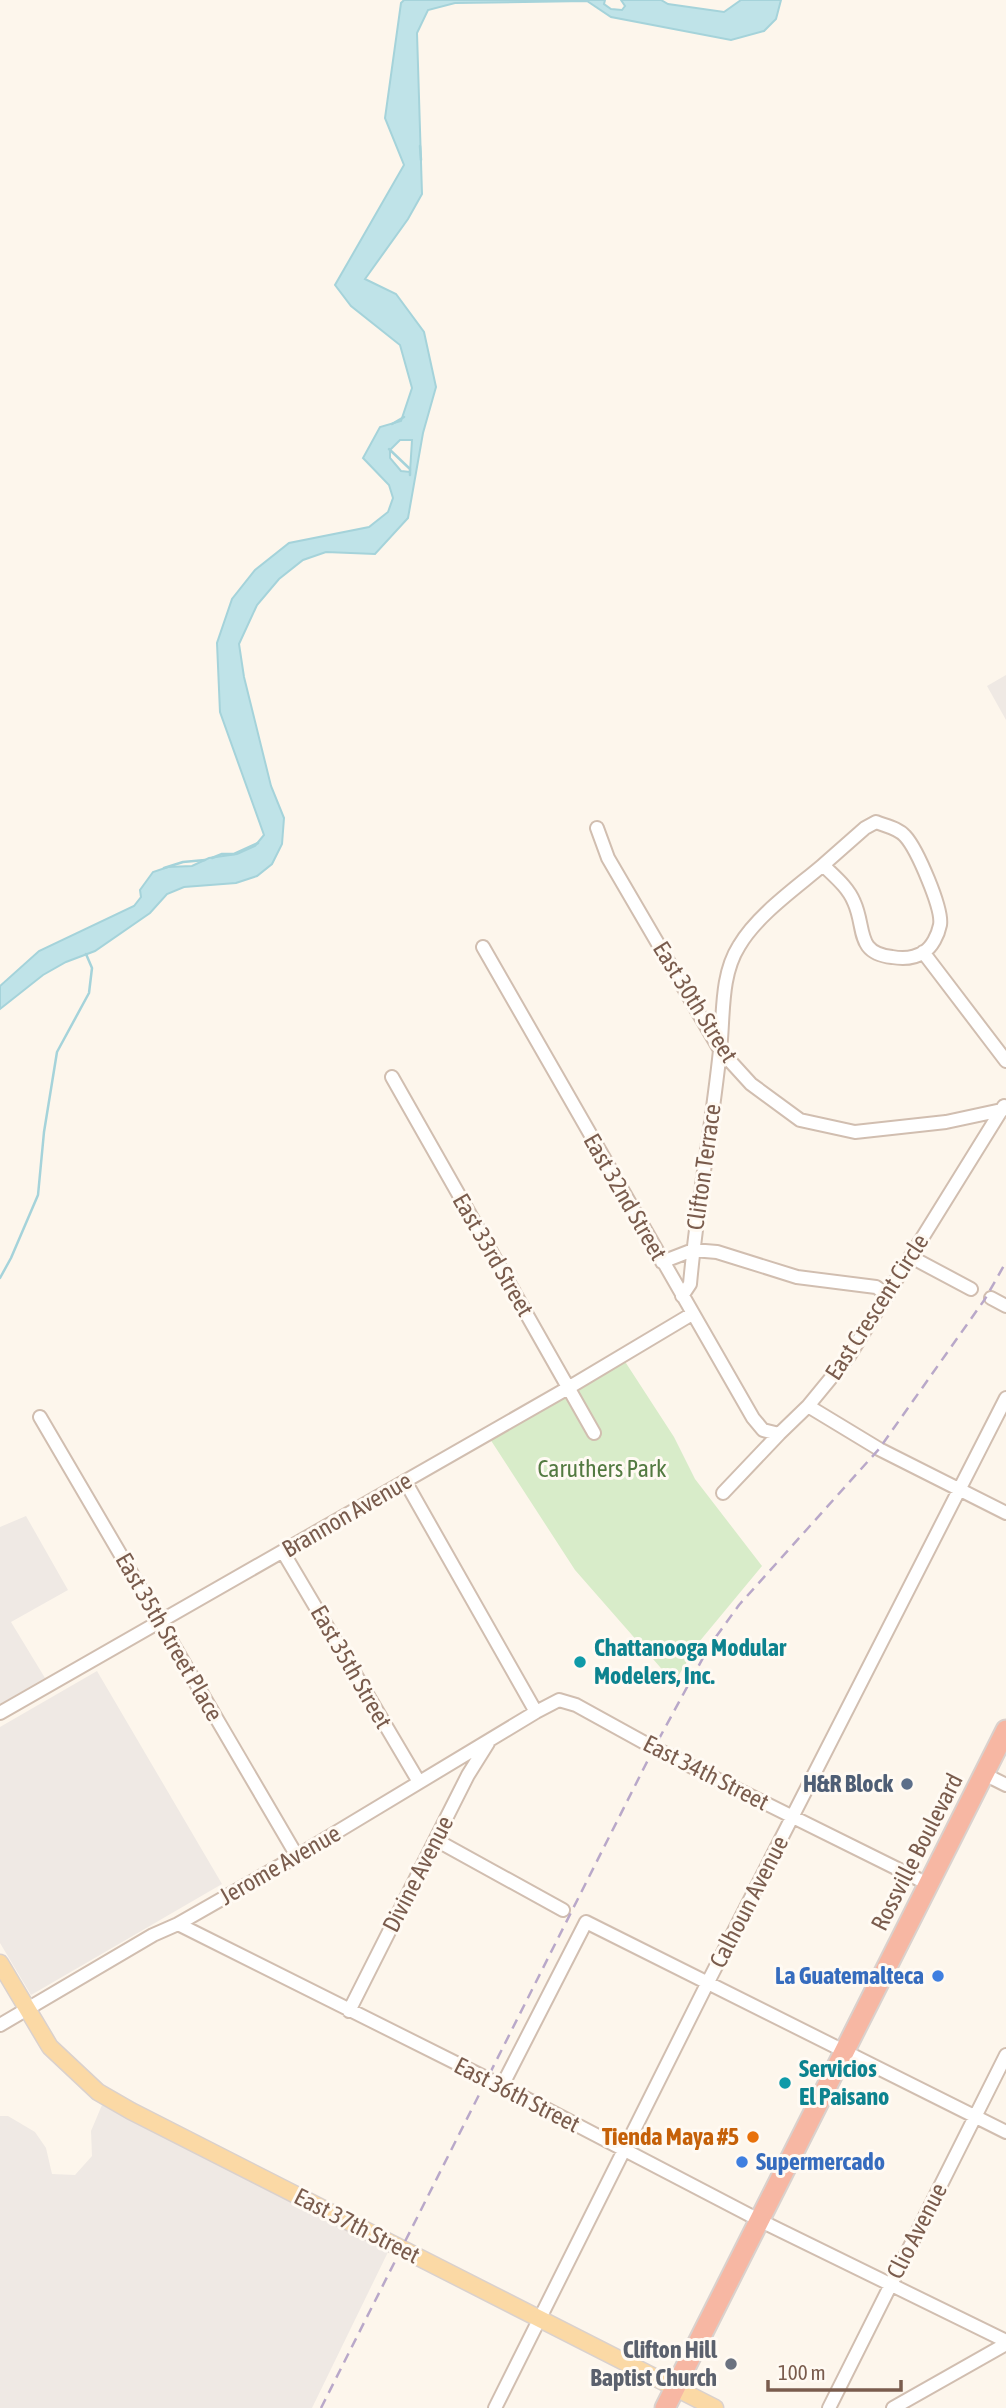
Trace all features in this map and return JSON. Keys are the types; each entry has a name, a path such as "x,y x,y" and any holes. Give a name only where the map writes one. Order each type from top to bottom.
{"highway":[{"name":"Rossville Boulevard","path":"665,2408 1006,1730"}],"main road":[{"name":"East 37th Street","path":"0,1964 50,2047 97,2092 715,2408"}],"street":[{"name":"Clifton Terrace","path":"682,1296 690,1283 720,1050 724,992 737,947 751,928 864,828 876,822 904,835 930,883 940,923 932,945 923,953"},
{"name":"East 30th Street","path":"597,828 608,858 720,1050 751,1084 800,1120 855,1132 946,1122 1005,1107"},
{"path":"824,864 855,901 865,944 883,956 902,959 923,953 1006,1061"},
{"name":"East 32nd Street","path":"483,947 753,1419 762,1430 779,1434"},
{"name":"East 33rd Street","path":"392,1077 594,1433"},
{"name":"East Crescent Circle","path":"723,1493 808,1406 849,1356 1005,1107"},
{"path":"662,1262 693,1250 717,1252 797,1277 876,1287 888,1295"},
{"path":"911,1257 971,1289"},
{"path":"991,1298 1006,1307"},
{"name":"Brannon Avenue","path":"0,1713 568,1388 692,1314"},
{"name":"Calhoun Avenue","path":"495,2408 708,1982 1006,1398"},
{"path":"808,1406 879,1449 1006,1513"},
{"name":"East 35th Street Place","path":"40,1418 297,1856"},
{"path":"405,1481 536,1712"},
{"name":"East 35th Street","path":"283,1552 419,1782"},
{"name":"Jerome Avenue","path":"0,2025 153,1935 178,1924 297,1856 559,1700"},
{"name":"East 34th Street","path":"559,1700 576,1705 928,1884"},
{"name":"Divine Avenue","path":"349,2011 468,1775 490,1740"},
{"path":"984,1774 1006,1785"},
{"path":"436,1840 563,1910"},
{"path":"502,2086 586,1922 1006,2132"},
{"name":"East 36th Street","path":"178,1924 1006,2343"},
{"name":"Clio Avenue","path":"829,2408 1006,2055"},
{"path":"893,2408 1006,2343"}],"shaded area":[{"path":"1006,675 1006,720 987,686"},
{"path":"26,1516 68,1590 11,1622 45,1678 0,1704 0,1527"},
{"path":"97,1671 222,1884 31,1995 0,1943 0,1727"},
{"path":"102,2105 388,2252 312,2408 0,2408 0,2116 8,2116 35,2132 46,2148 52,2174 75,2175 92,2156 91,2131"}],"green space":[{"name":"Caruthers Park","path":"624,1360 674,1437 695,1479 762,1566 699,1642 674,1683 575,1570 490,1439"}],"water":[{"path":"404,0 605,0 604,4 611,9 622,10 625,6 621,0 661,0 668,4 724,12 741,0 781,0 776,19 764,31 731,40 611,17 587,1 455,3 428,10 417,33 422,194 408,219 365,279 396,294 424,332 436,387 423,433 408,518 375,554 326,552 303,560 279,579 257,605 239,644 244,677 271,786 284,818 282,844 272,864 257,876 236,883 184,887 167,894 150,913 95,951 66,962 43,975 0,1009 0,986 39,951 134,906 141,897 140,890 153,872 168,867 192,866 209,858 237,854 255,846 264,835 220,712 217,643 232,599 255,570 289,543 369,527 388,512 393,498 389,485 363,458 380,427 401,421 412,388 400,345 351,306 335,285 404,165 385,118 401,3","holes":["400,440 412,440 410,472 401,471 390,458 390,450"]}],"waterway":[{"path":"420,146 421,160"},
{"path":"392,424 404,417"},
{"path":"389,449 410,469 410,475"},
{"path":"212,858 222,854 234,854 258,843"},
{"path":"164,868 183,862 205,860"},
{"path":"0,1278 38,1195 44,1132 57,1052 89,993 92,968 86,954"}],"railway":[{"path":"321,2408 654,1748 710,1645 739,1605 879,1449 985,1299 1006,1262"}],"place":[{"name":"Chattanooga Modular Modelers, Inc.","path":"580,1662"},
{"name":"H&R Block","path":"907,1784"},
{"name":"La Guatemalteca","path":"938,1976"},
{"name":"Servicios El Paisano","path":"785,2083"},
{"name":"Tienda Maya #5","path":"753,2137"},
{"name":"Supermercado","path":"742,2162"},
{"name":"Clifton Hill Baptist Church","path":"731,2364"}]}
